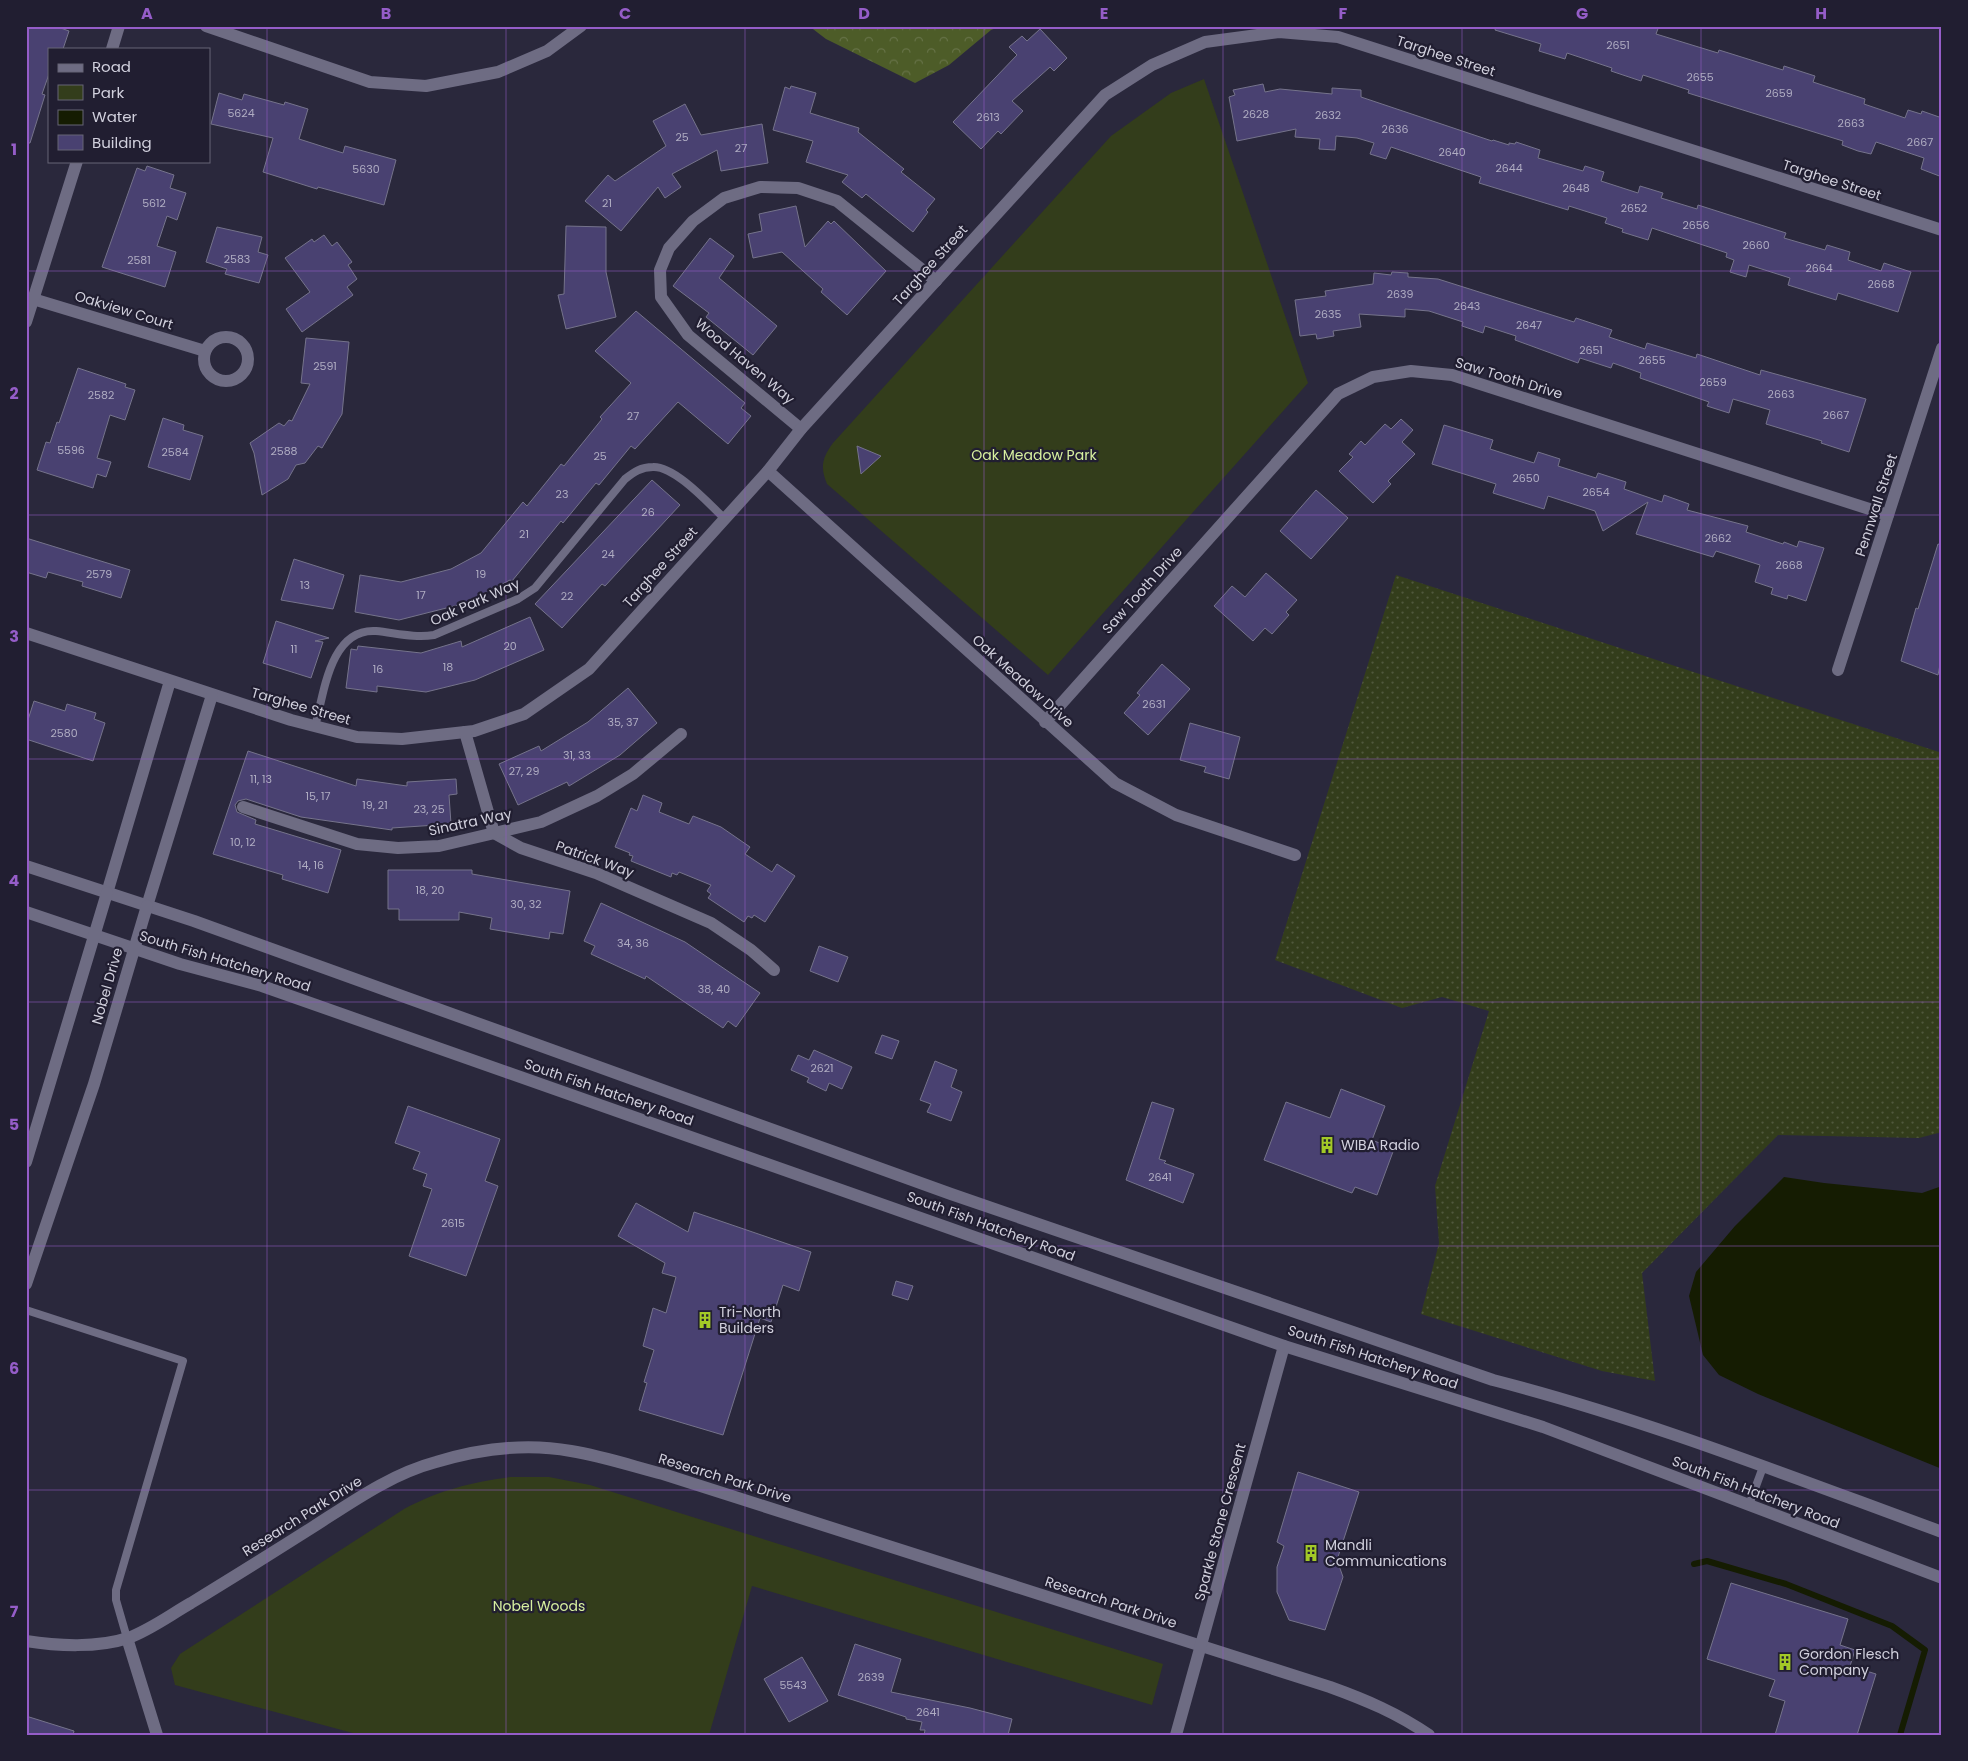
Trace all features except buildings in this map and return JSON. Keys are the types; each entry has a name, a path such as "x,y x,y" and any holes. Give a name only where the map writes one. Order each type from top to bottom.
{"street":[{"path":"112,48 119,26"},
{"path":"206,26 370,82 426,86 498,72 547,51 581,26"},
{"name":"Targhee Street","path":"26,633 212,696 315,727 357,737 402,739 465,732 524,714 589,669 768,470 801,429 1105,94 1152,65 1205,42 1279,32 1338,38 1942,230"},
{"path":"26,322 77,162"},
{"name":"Wood Haven Way","path":"801,429 688,335 661,297 660,270 669,248 693,221 724,198 760,187 798,188 837,202 936,281"},
{"name":"Oakview Court","path":"34,299 205,351"},
{"name":"Pennwall Street","path":"1838,670 1888,515 1938,372 1942,348"},
{"name":"Saw Tooth Drive","path":"1045,722 1338,394 1373,377 1411,371 1452,375 1888,515"},
{"name":"Oak Meadow Drive","path":"768,470 1045,722 1115,783 1167,811 1295,855"},
{"name":"Nobel Drive","path":"26,1162 170,681"},
{"name":"Nobel Drive","path":"26,1284 94,1084 133,948 212,696"},
{"path":"465,732 494,833"},
{"name":"Sinatra Way","path":"243,807 357,844 398,848 439,846 541,822 597,796 633,774 681,734"},
{"name":"Patrick Way","path":"494,833 521,848 596,873 712,923 751,950 774,970"},
{"name":"South Fish Hatchery Road","path":"26,866 394,991 1042,1225 1493,1380 1554,1396 1681,1437 1942,1532"},
{"name":"South Fish Hatchery Road","path":"26,912 180,964 262,986 1284,1346 1543,1427 1942,1578"},
{"name":"Sparkle Stone Crescent","path":"1176,1735 1284,1346"},
{"name":"Research Park Drive","path":"26,1641 44,1644 75,1644 127,1638 152,1626 243,1572 395,1477 435,1462 475,1453 508,1448 547,1448 571,1451 663,1474 987,1576 1373,1702 1405,1718 1428,1735"},
{"path":"127,1638 157,1735"}],"lane":[{"name":"Oak Park Way","path":"315,727 335,656 343,643 357,633 374,631 422,637 434,635 518,599 535,588 625,478 640,469 655,466 673,473 724,518"},
{"path":"26,1310 183,1360 116,1590 116,1600 127,1638"},
{"path":"1749,1505 1762,1467"}],"green space":[{"path":"809,26 1001,26 991,30 949,65 915,83 826,39"},
{"name":"Oak Meadow Park","path":"1204,79 1308,383 1048,675 827,484 823,473 824,458 833,443 1111,136 1171,93"},
{"path":"1396,575 1942,753 1942,1132 1919,1138 1778,1135 1642,1273 1655,1381 1602,1371 1421,1314 1439,1243 1435,1186 1489,1011 1442,997 1402,1008 1275,960"},
{"name":"Nobel Woods","path":"510,1477 549,1477 590,1485 1163,1664 1152,1705 752,1586 709,1735 360,1735 175,1685 171,1668 180,1654 404,1509 455,1488"}],"water":[{"path":"1784,1177 1922,1193 1942,1186 1942,1469 1758,1394 1719,1375 1703,1355 1689,1296 1696,1272 1735,1226"}],"waterway":[{"path":"1694,1564 1707,1561 1786,1584 1892,1626 1925,1650 1900,1735"}],"place":[{"name":"WIBA Radio","path":"1327,1145"},
{"name":"Tri-North Builders","path":"705,1320"},
{"name":"Mandli Communications","path":"1311,1553"},
{"name":"Gordon Flesch Company","path":"1785,1662"}]}
